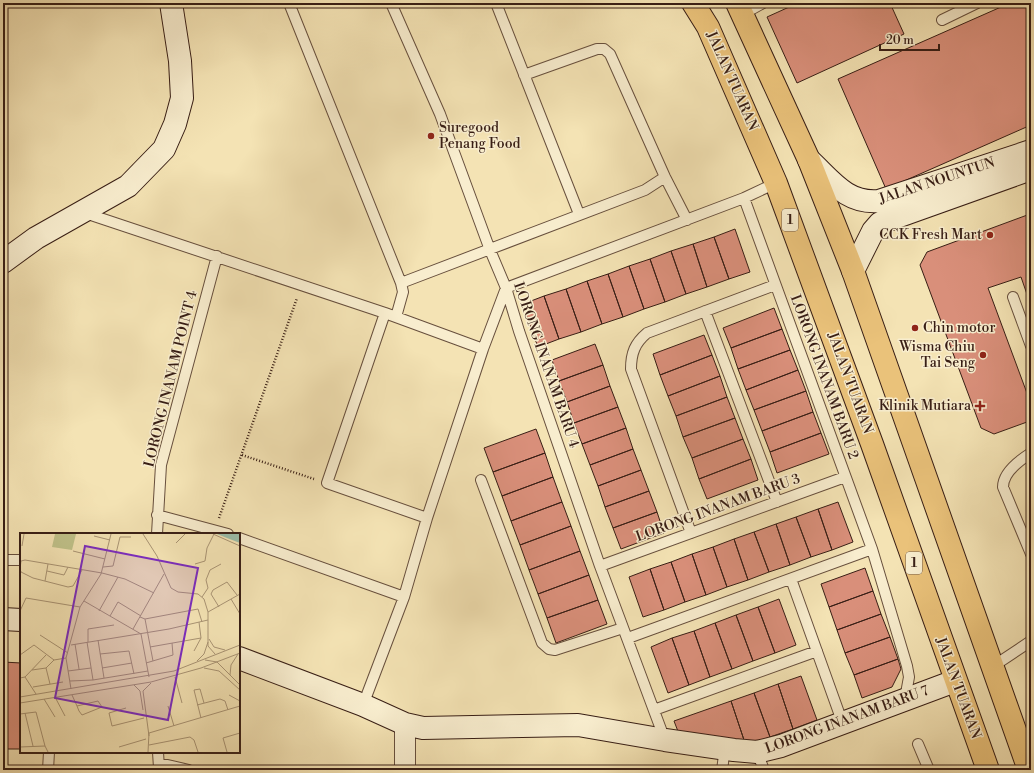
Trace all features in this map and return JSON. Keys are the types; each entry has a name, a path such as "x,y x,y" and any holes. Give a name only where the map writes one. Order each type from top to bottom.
{"main road":[{"name":"JALAN TUARAN","path":"693,3 708,28 776,183 872,444 955,681 988,770"},
{"path":"740,8 809,160 853,271 992,667 1030,770"}],"street":[{"path":"3,262 36,238 83,212 133,181 164,149 176,124 182,98 180,61 171,3"},
{"name":"JALAN NOUNTUN","path":"809,160 853,199 867,202 879,201 1031,151"},
{"name":"JALAN NOUNTUN","path":"853,271 873,231 880,224 1031,169"},
{"path":"3,619 20,620"},
{"name":"LORONG INANAM BARU 7","path":"240,658 363,705 405,724 423,728 578,725 665,740 725,748 761,761 781,746 955,681"},
{"path":"405,724 405,770"}],"lane":[{"path":"289,3 401,283 403,292 396,317"},
{"name":"LORONG INANAM BARU 4","path":"391,3 440,114 490,250 506,288 521,338 600,566 665,740"},
{"path":"496,3 579,214"},
{"path":"740,8 763,3"},
{"path":"942,20 977,3"},
{"path":"524,75 597,49 604,49 610,54 665,177 687,220"},
{"path":"401,283 645,190 665,177"},
{"path":"363,705 404,597 427,518 483,349 506,288 744,198 776,183"},
{"path":"744,198 775,285"},
{"path":"83,212 385,313 483,349"},
{"name":"LORONG INANAM POINT 4","path":"157,533 160,465 217,256"},
{"name":"LORONG INANAM BARU 2","path":"691,533 631,369 631,358 639,340 647,333 775,285 872,549 907,666 909,677 904,701"},
{"path":"1013,296 1031,346"},
{"path":"705,311 777,502"},
{"path":"385,313 327,483 427,518"},
{"path":"1031,453 1015,464 1005,476 1003,482 1031,554"},
{"name":"LORONG INANAM BARU 3","path":"600,566 846,477"},
{"path":"481,480 542,643 549,649 555,650 624,628"},
{"path":"157,515 215,529 225,533"},
{"path":"240,538 404,597"},
{"path":"628,638 872,549"},
{"path":"3,560 20,560"},
{"path":"791,579 843,724"},
{"path":"992,667 1031,641"},
{"path":"654,710 817,651"},
{"path":"918,744 929,770"},
{"path":"722,770 725,748"},
{"path":"48,770 49,753"},
{"path":"158,753 159,766 189,770"}],"path":[{"path":"215,529 301,286"},
{"path":"242,455 327,483"}],"building":[{"path":"798,3 890,3 904,34 797,83 767,17"},
{"path":"1010,3 1031,3 1031,125 886,189 838,79"},
{"name":"Wisma Chiu Tai Seng","path":"1030,214 1031,306 1021,277 988,288 1031,404 1031,414 1027,422 994,434 981,428 920,265 927,252"},
{"path":"735,229 750,272 729,279 714,237"},
{"path":"714,237 729,279 707,287 693,244"},
{"path":"693,244 707,287 686,294 671,251"},
{"path":"671,251 686,294 665,302 650,259"},
{"path":"650,259 665,302 644,309 629,266"},
{"path":"629,266 644,309 623,317 608,274"},
{"path":"608,274 623,317 602,324 587,281"},
{"path":"587,281 602,324 581,332 566,289"},
{"path":"566,289 581,332 559,339 544,296"},
{"path":"544,296 559,339 538,347 525,312 531,301"},
{"path":"774,308 782,329 731,348 723,328"},
{"path":"782,329 790,350 738,369 731,348"},
{"path":"704,335 712,355 660,375 653,354"},
{"path":"595,344 603,365 559,381 552,360"},
{"path":"790,350 798,370 746,390 738,369"},
{"path":"712,355 720,376 668,396 660,375"},
{"path":"603,365 610,386 567,402 559,381"},
{"path":"798,370 806,391 754,410 746,390"},
{"path":"720,376 727,397 676,416 668,396"},
{"path":"610,386 618,407 574,423 567,402"},
{"path":"806,391 813,412 762,431 754,410"},
{"path":"727,397 735,418 683,437 676,416"},
{"path":"618,407 626,428 582,444 574,423"},
{"path":"813,412 821,433 770,452 762,431"},
{"path":"735,418 743,439 692,458 683,437"},
{"path":"626,428 633,449 590,465 582,444"},
{"path":"536,429 545,453 493,472 484,448"},
{"path":"821,433 829,454 777,473 770,452"},
{"path":"743,439 751,459 699,479 692,458"},
{"path":"633,449 641,470 598,486 590,465"},
{"path":"545,453 553,477 502,496 493,472"},
{"path":"751,459 758,480 707,499 699,479"},
{"path":"641,470 649,491 605,507 598,486"},
{"path":"553,477 562,502 511,521 502,496"},
{"path":"649,491 657,512 613,528 605,507"},
{"path":"562,502 571,526 520,545 511,521"},
{"path":"838,502 853,542 832,550 818,509"},
{"path":"818,509 832,550 811,557 796,517"},
{"path":"657,512 664,533 621,549 613,528"},
{"path":"796,517 811,557 790,565 776,524"},
{"path":"776,524 790,565 769,572 754,532"},
{"path":"571,526 580,551 529,570 520,545"},
{"path":"754,532 769,572 748,580 734,539"},
{"path":"734,539 748,580 727,587 713,547"},
{"path":"713,547 727,587 706,595 692,554"},
{"path":"580,551 589,575 538,594 529,570"},
{"path":"692,554 706,595 685,602 671,562"},
{"path":"671,562 685,602 664,610 650,569"},
{"path":"865,568 873,591 829,607 821,584"},
{"path":"650,569 664,610 643,617 629,577"},
{"path":"589,575 598,600 547,618 538,594"},
{"path":"873,591 881,614 837,630 829,607"},
{"path":"779,599 796,645 775,653 758,607"},
{"path":"598,600 607,624 556,643 547,618"},
{"path":"758,607 775,653 753,661 736,615"},
{"path":"881,614 890,637 845,653 837,630"},
{"path":"736,615 753,661 732,669 715,623"},
{"path":"715,623 732,669 710,677 694,631"},
{"path":"694,631 710,677 689,685 672,638"},
{"path":"890,637 898,659 854,675 845,653"},
{"path":"672,638 689,685 668,693 651,647"},
{"path":"898,659 901,669 892,687 862,698 854,675"},
{"path":"3,662 20,663 20,749 3,749"},
{"path":"801,676 817,720 793,729 778,684"},
{"path":"778,684 793,729 770,737 754,693"},
{"path":"754,693 770,737 746,746 731,701"},
{"path":"731,701 746,746 679,734 674,721"}],"place":[{"name":"Suregood Penang Food","path":"431,136"},
{"name":"CCK Fresh Mart","path":"990,235"},
{"name":"Chin motor","path":"915,328"},
{"name":"Wisma Chiu Tai Seng","path":"983,355"},
{"name":"Klinik Mutiara","path":"980,406"}]}
